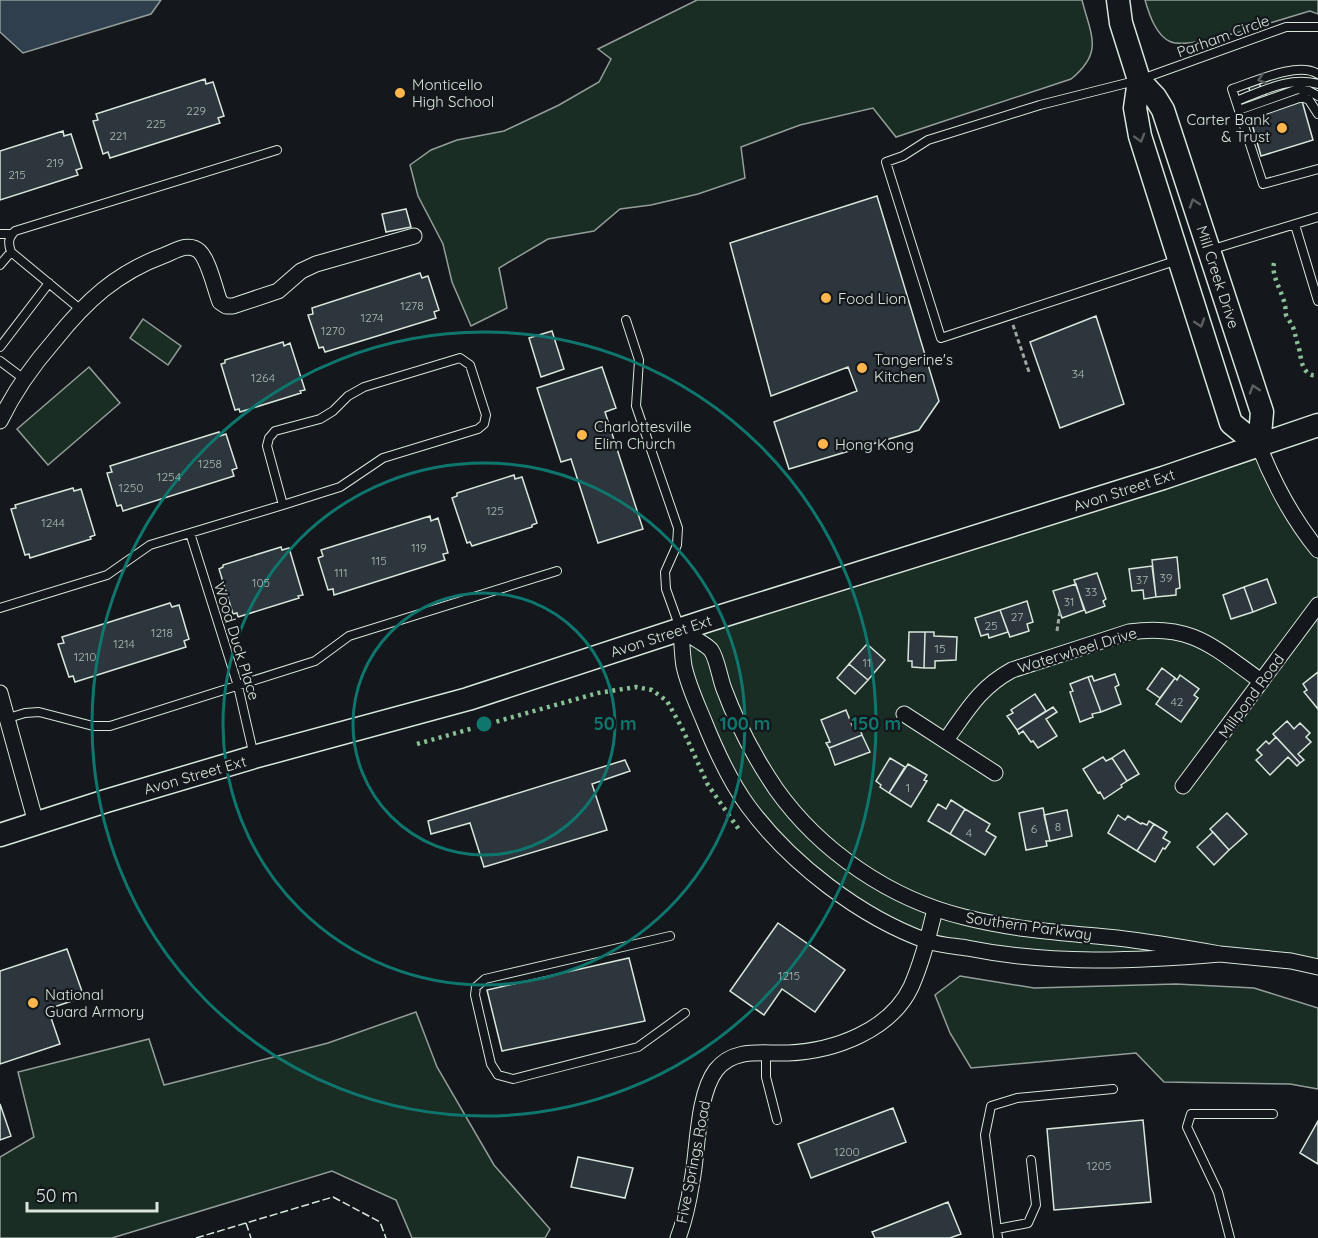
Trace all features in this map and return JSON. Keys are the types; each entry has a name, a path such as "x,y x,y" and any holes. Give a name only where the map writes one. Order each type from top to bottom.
{"main road":[{"name":"Mill Creek Drive","path":"1118,0 1121,23 1139,80 1155,97 1163,110 1262,412 1258,446"},
{"path":"1139,80 1136,121 1179,260 1232,423 1258,446"},
{"name":"Avon Street Ext","path":"0,835 255,757 468,699 1029,521 1318,425"}],"street":[{"path":"0,421 24,379 80,309 122,275 149,260 185,247 194,248 204,259 220,302 226,306 232,306 278,291 302,271 316,264 414,236"},
{"path":"1258,446 1282,499 1303,532 1318,550"},
{"name":"Millpond Road","path":"1183,786 1318,605"},
{"name":"Waterwheel Drive","path":"946,741 980,693 994,680 1012,670 1129,632 1167,629 1188,634 1208,643 1261,681"},
{"name":"Southern Parkway","path":"681,630 711,650 724,690 748,745 770,781 804,823 826,844 849,863 875,879 935,909 994,924 1169,944 1220,954 1291,961 1318,967"},
{"name":"Southern Parkway","path":"681,630 684,667 693,694 731,779 754,813 788,852 837,893 864,910 928,941 1024,957 1151,960 1220,954"},
{"path":"0,693 4,720 36,823"},
{"path":"904,714 995,773"},
{"name":"Five Springs Road","path":"678,1238 692,1180 703,1103 716,1070 727,1059 742,1053 814,1051 839,1044 882,1022 897,1007 910,988 928,941 935,909"}],"lane":[{"name":"Parham Circle","path":"1010,316 941,338 886,162 903,156 928,140 1040,105 1139,80 1286,27 1318,27"},
{"path":"1318,74 1290,70 1232,89 1263,184 1318,169"},
{"path":"1236,101 1292,81 1304,80 1318,84"},
{"path":"1240,114 1298,89 1318,96"},
{"path":"1240,114 1302,97 1309,100 1318,114"},
{"path":"80,309 11,252 8,243 15,231 277,150"},
{"path":"1209,250 1318,217"},
{"path":"1295,225 1318,301"},
{"path":"0,234 12,234"},
{"path":"0,265 11,252"},
{"path":"1010,316 1179,260"},
{"path":"0,347 49,283"},
{"path":"626,320 639,360 636,406 678,528 677,545 665,572 666,589 681,630"},
{"path":"0,608 107,575 150,545 283,506 340,487 383,458 478,429 484,424 486,416 467,361 460,358 363,387 320,419 275,431 269,438 267,446 283,506"},
{"path":"0,361 24,379"},
{"name":"Wood Duck Place","path":"190,533 238,686 255,757"},
{"path":"4,720 39,712 93,726 110,726 315,661 349,636 557,571"},
{"path":"670,936 485,979 476,987 475,995 490,1064 498,1075 513,1079 638,1047 685,1013"},
{"path":"766,1053 766,1077 777,1120"},
{"path":"998,1238 985,1135 991,1106 1017,1098 1113,1089"},
{"path":"1230,1238 1218,1192 1187,1127 1191,1114 1272,1114"},
{"path":"997,1229 1029,1223 1036,1205 1031,1160"}],"path":[{"path":"1010,316 1029,372"},
{"path":"1057,631 1060,610"}],"green space":[{"path":"697,0 1082,0 1091,34 1091,52 1088,60 1071,79 896,137 873,108 800,125 741,147 745,178 698,194 651,205 620,209 594,231 548,239 499,268 507,308 471,326 452,282 443,244 418,196 410,165 431,150 457,140 504,131 559,105 599,82 611,59 598,49"},
{"path":"1145,0 1318,0 1318,14 1310,11 1217,38 1182,43 1171,42 1161,35"},
{"path":"143,319 181,346 168,365 130,338"},
{"path":"89,367 120,403 48,465 17,429"},
{"path":"1259,446 1318,550 1318,967 1291,961 1151,960 928,941 837,893 748,805 693,694 681,630"},
{"path":"960,976 1034,988 1176,984 1254,988 1318,1008 1318,1089 1290,1084 1164,1082 1136,1053 971,1068 950,1033 935,995"},
{"path":"416,1012 437,1067 494,1165 550,1229 545,1238 412,1238 396,1200 332,1171 112,1238 0,1238 0,1157 34,1137 18,1072 149,1039 164,1085 328,1043"}],"water":[{"path":"0,0 161,0 151,14 23,53 0,32"}],"building":[{"path":"205,79 206,84 213,82 224,116 218,118 220,123 110,158 108,152 103,154 93,121 98,120 96,114"},
{"path":"1259,82 1262,92 1265,91 1269,105 1258,115 1256,109 1252,110 1248,85"},
{"name":"Carter Bank & Trust","path":"1302,101 1313,140 1261,156 1250,117"},
{"path":"63,131 64,136 71,134 82,168 76,170 78,175 0,200 0,151"},
{"path":"877,196 939,401 919,430 789,469 774,422 857,391 848,367 771,396 730,243"},
{"path":"406,209 411,227 386,232 382,214"},
{"path":"420,273 422,278 428,276 439,310 434,312 436,318 325,352 323,347 319,348 308,315 313,314 312,308"},
{"path":"1096,316 1124,404 1060,428 1030,342"},
{"path":"552,331 564,369 541,377 529,338"},
{"path":"283,342 284,346 290,343 305,390 240,412 239,409 235,410 221,364 225,363 225,360"},
{"name":"Charlottesville Elim Church","path":"602,367 616,408 605,412 643,529 598,543 571,459 561,462 537,388"},
{"path":"219,432 220,436 226,434 237,468 232,470 234,476 123,511 121,505 117,506 107,473 112,472 110,466"},
{"path":"514,475 515,479 522,477 537,523 532,527 472,546 470,542 467,543 452,498 457,496 457,493"},
{"path":"73,488 74,491 81,489 95,535 90,537 91,539 30,558 29,554 25,555 11,509 16,508 15,505"},
{"path":"430,516 431,521 438,518 448,553 443,554 445,560 334,595 333,589 328,590 318,558 323,556 321,550"},
{"path":"281,547 282,550 289,548 303,595 238,617 237,613 233,614 219,569 223,565"},
{"path":"1177,557 1180,588 1176,589 1176,595 1156,597 1152,560"},
{"path":"1152,566 1156,597 1144,599 1143,590 1132,591 1129,569"},
{"path":"1097,573 1106,599 1103,601 1105,606 1086,613 1074,580"},
{"path":"1267,579 1276,603 1253,612 1244,587"},
{"path":"1076,584 1084,610 1062,618 1053,591"},
{"path":"1244,587 1253,612 1231,619 1223,595"},
{"path":"1027,601 1033,622 1027,624 1029,631 1010,637 1000,610"},
{"path":"170,603 172,607 179,605 189,639 184,641 186,647 75,682 73,676 69,677 58,644 64,643 62,637"},
{"path":"1000,610 1008,632 989,638 988,634 981,636 975,618"},
{"path":"909,632 925,632 924,668 912,667 912,661 908,661"},
{"path":"925,632 934,632 934,636 957,637 956,660 935,661 935,668 924,668"},
{"path":"867,644 885,660 868,680 849,664"},
{"path":"849,664 868,680 855,694 837,678"},
{"path":"1162,668 1175,678 1160,698 1147,689"},
{"path":"1318,672 1318,709 1304,692 1307,690 1303,684"},
{"path":"1115,674 1119,685 1115,687 1121,704 1101,712 1088,677 1092,676 1094,681"},
{"path":"1180,675 1199,689 1194,695 1198,698 1181,722 1156,704 1175,678 1177,680"},
{"path":"1088,677 1101,712 1092,714 1093,717 1080,722 1070,692 1073,691 1070,684"},
{"path":"1035,694 1046,711 1017,730 1007,716 1013,713 1011,710"},
{"path":"1053,707 1057,712 1046,719 1057,736 1038,748 1023,731 1019,734 1017,730"},
{"path":"846,710 854,730 860,728 862,735 829,748 826,743 830,742 821,720"},
{"path":"1287,721 1294,729 1300,723 1310,733 1306,737 1311,742 1298,754 1304,760 1300,763 1273,734"},
{"path":"862,735 870,752 835,765 829,748"},
{"path":"1276,737 1300,763 1297,766 1288,757 1270,775 1256,760 1262,755 1257,750 1266,741 1269,744"},
{"path":"1124,750 1139,774 1127,781 1112,758"},
{"path":"1103,757 1106,761 1112,758 1127,781 1104,799 1083,769"},
{"path":"890,758 905,767 889,793 876,781"},
{"path":"625,760 630,771 592,784 607,830 484,867 470,823 431,834 428,821"},
{"path":"908,764 927,775 924,780 927,781 911,807 889,793"},
{"path":"951,800 965,809 950,834 928,821 938,804 946,809"},
{"path":"1043,808 1050,841 1046,841 1047,846 1026,850 1019,813"},
{"path":"965,809 990,824 986,831 996,837 985,855 950,834"},
{"path":"1067,810 1072,836 1050,841 1044,815"},
{"path":"1227,813 1247,834 1229,850 1210,829"},
{"path":"1118,815 1125,820 1128,816 1141,824 1147,825 1149,821 1154,824 1137,851 1108,833"},
{"path":"1154,824 1167,832 1163,838 1170,842 1165,849 1163,848 1155,862 1137,851"},
{"path":"1213,832 1229,850 1214,865 1197,847"},
{"path":"778,923 845,970 815,1012 782,989 764,1015 730,991"},
{"name":"National Guard Armory","path":"67,949 84,997 48,1009 60,1044 0,1064 0,971"},
{"path":"629,958 645,1021 502,1051 487,990"},
{"path":"0,1104 11,1136 0,1140"},
{"path":"893,1108 906,1142 811,1178 798,1144"},
{"path":"1143,1120 1151,1202 1054,1210 1047,1129"},
{"path":"1318,1121 1318,1164 1300,1153"},
{"path":"578,1157 633,1168 625,1198 571,1187"},
{"path":"948,1202 961,1234 950,1238 875,1238 872,1232"}],"hedge":[{"path":"1274,263 1286,315 1294,329 1303,365 1308,373 1318,375"},
{"path":"417,744 598,693 636,687 652,690 667,701 708,785 740,831"}],"fence":[{"path":"196,1238 333,1197 380,1222 386,1238"},
{"path":"246,1223 251,1238"}],"place":[{"name":"Monticello High School","path":"400,93"},
{"name":"Carter Bank & Trust","path":"1282,128"},
{"name":"Food Lion","path":"826,298"},
{"name":"Tangerine's Kitchen","path":"862,368"},
{"name":"Charlottesville Elim Church","path":"582,435"},
{"name":"Hong Kong","path":"823,444"},
{"name":"National Guard Armory","path":"33,1003"}]}
